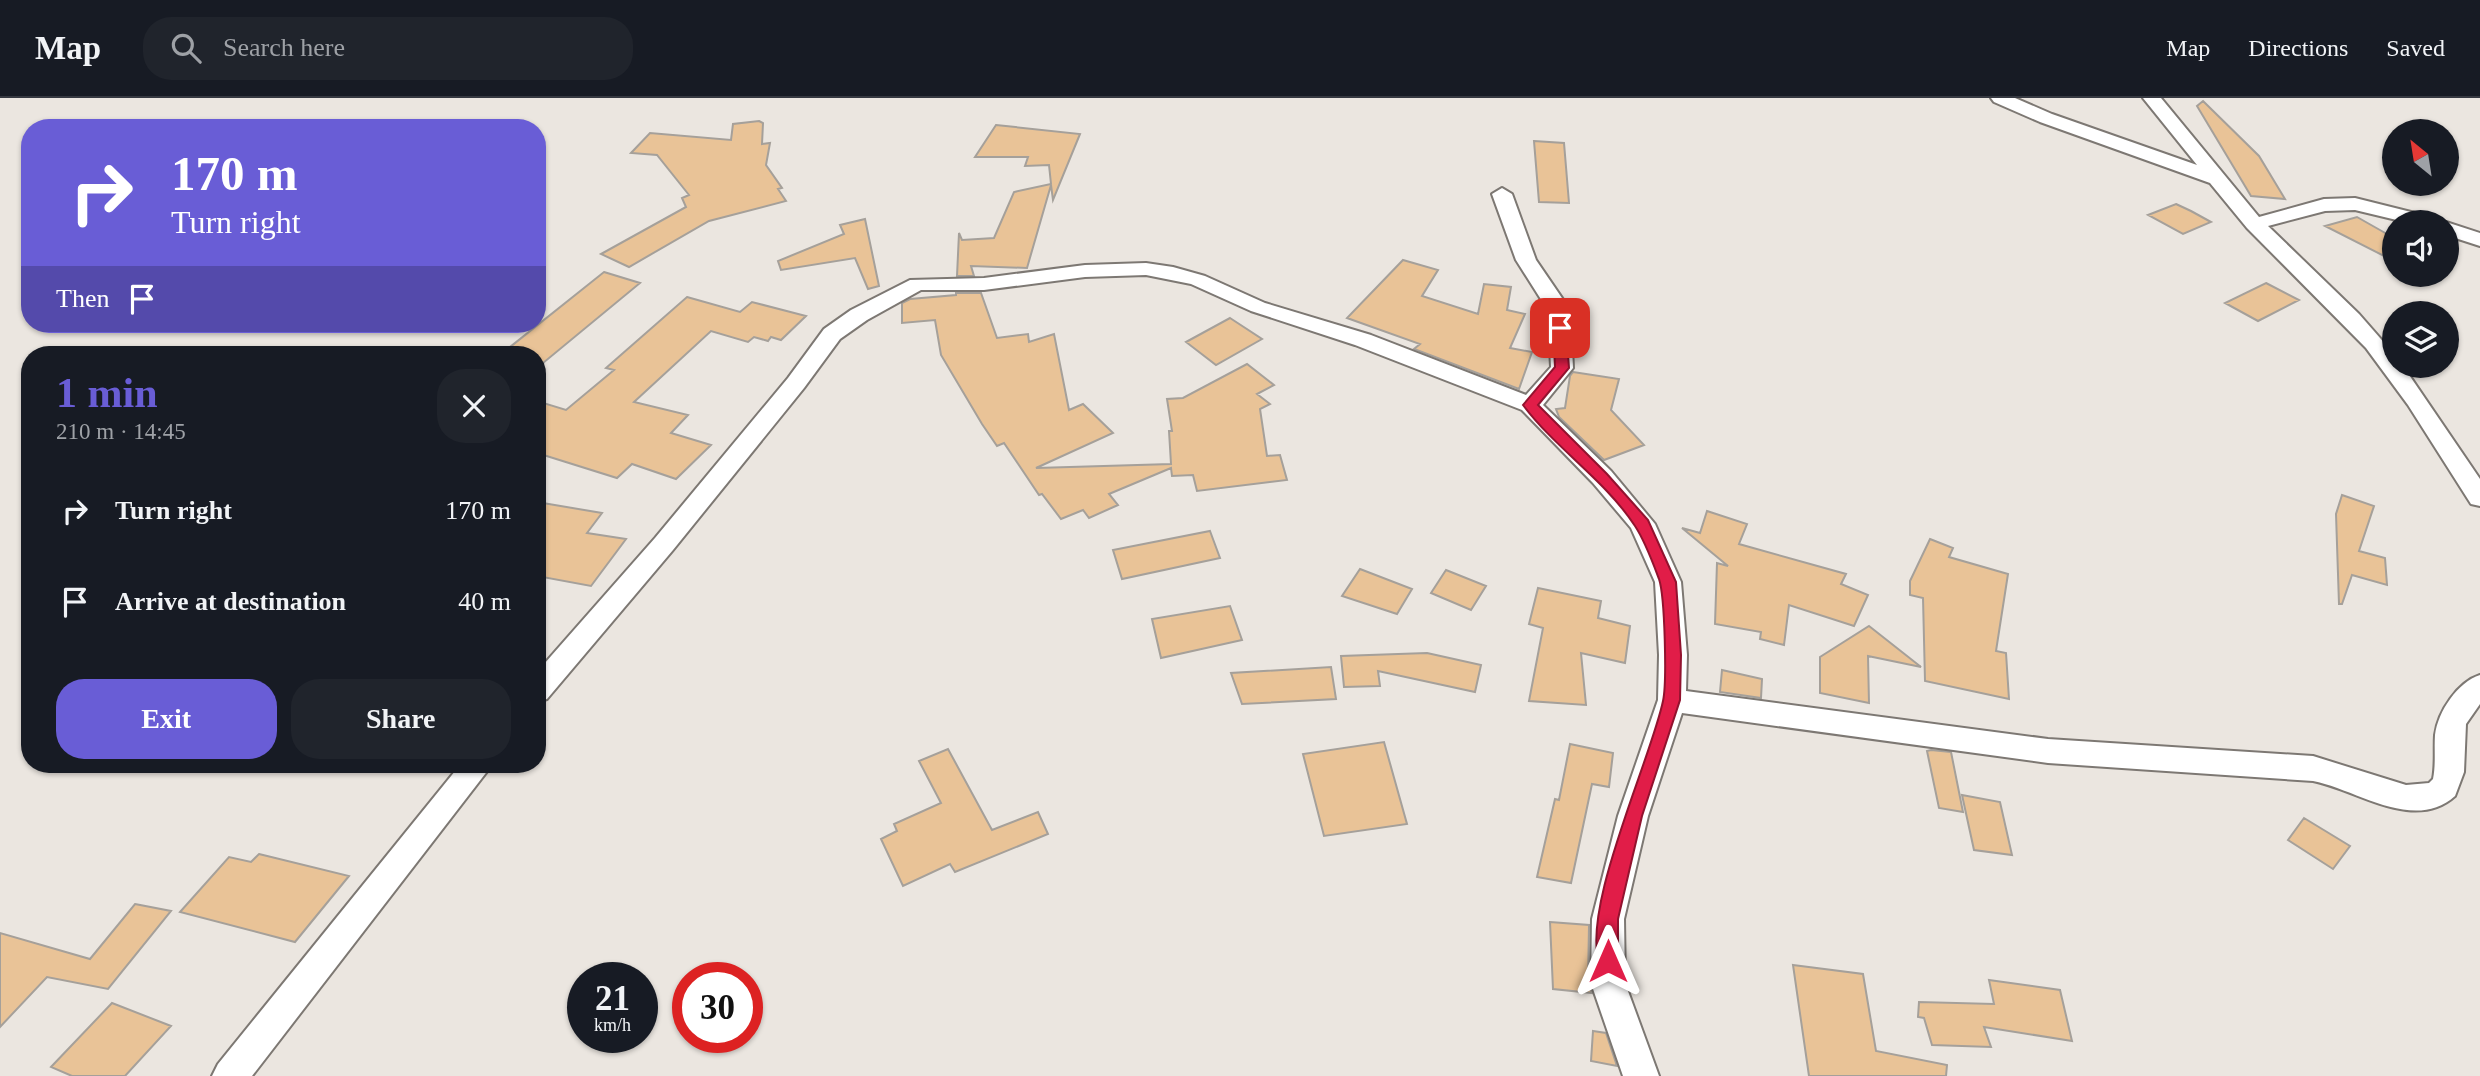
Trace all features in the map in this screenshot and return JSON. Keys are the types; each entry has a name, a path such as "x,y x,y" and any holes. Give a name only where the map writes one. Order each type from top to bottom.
{"street":[{"path":"2000,98 2046,118 2215,178"},
{"path":"2152,98 2254,224 2292,265 2341,307 2374,342 2433,425 2480,498"},
{"path":"1502,194 1526,260 1553,301 1560,328 1562,368 1530,405"},
{"path":"2254,224 2324,205 2355,204 2382,211"},
{"path":"2459,233 2480,240"},
{"path":"546,681 664,544 796,383 832,334 859,315 917,284 984,284 1085,271 1146,269 1198,280 1258,307 1363,340 1530,405 1602,477 1642,524 1660,558 1668,582 1673,655 1672,700 1633,816 1608,919 1608,983 1641,1076"},
{"path":"1672,700 1885,731 2099,756 2192,764 2316,768 2360,782 2395,798 2411,800 2438,793 2449,781 2451,765 2447,747 2452,722 2480,686"},
{"path":"230,1076 471,773"}],"building":[{"path":"2203,101 2259,156 2285,199 2251,196 2197,106"},
{"path":"759,121 763,123 762,144 770,143 766,165 782,188 778,189 786,201 709,221 629,267 601,254 686,207 682,198 689,195 657,155 631,153 650,133 731,140 733,124"},
{"path":"996,125 1080,134 1053,200 1051,185 1027,268 971,266 974,276 957,276 959,233 962,240 994,238 1014,192 1051,184 1049,165 1025,166 1028,157 975,157"},
{"path":"1534,141 1564,143 1569,203 1539,202"},
{"path":"2176,204 2211,222 2183,234 2148,215"},
{"path":"2357,217 2382,231 2382,255 2325,226"},
{"path":"865,219 879,286 868,289 855,258 781,270 778,261 844,234 840,225"},
{"path":"1403,260 1438,270 1422,296 1478,314 1484,284 1511,287 1507,310 1525,314 1510,348 1532,352 1519,389 1414,349 1420,344 1347,318"},
{"path":"604,272 640,283 546,361 546,346 511,346 528,333 546,333 546,318"},
{"path":"2266,283 2299,300 2258,321 2225,303"},
{"path":"956,293 981,293 997,338 1028,334 1029,342 1054,334 1069,410 1083,404 1113,433 1036,468 1171,464 1169,431 1172,431 1167,399 1183,398 1247,364 1274,385 1257,394 1270,404 1260,409 1267,456 1280,455 1287,480 1197,491 1193,475 1172,476 1171,468 1109,494 1118,505 1089,518 1083,510 1061,519 1042,494 1039,495 1004,443 997,446 982,424 941,355 935,320 902,323 902,303 910,299"},
{"path":"687,297 740,312 752,302 806,316 781,340 771,337 768,341 754,337 748,342 711,331 634,402 688,415 671,433 711,445 676,479 632,464 617,478 546,456 546,404 566,410 614,370 606,368"},
{"path":"1230,318 1262,339 1216,365 1186,342"},
{"path":"1573,372 1619,379 1611,410 1644,445 1604,460 1559,417 1556,409 1565,408"},
{"path":"2342,495 2374,506 2359,551 2385,558 2387,585 2352,575 2342,604 2339,604 2336,514"},
{"path":"546,504 602,513 587,533 626,539 591,586 546,578"},
{"path":"1707,511 1747,524 1739,544 1846,574 1841,584 1868,595 1854,626 1789,605 1784,645 1760,639 1761,632 1715,624 1717,563 1728,566 1682,528 1700,533"},
{"path":"1210,531 1220,558 1122,579 1113,550"},
{"path":"1930,539 1953,548 1949,557 2008,574 1996,651 2006,653 2009,699 1925,681 1923,598 1910,595 1910,581"},
{"path":"1360,569 1412,589 1397,614 1342,596"},
{"path":"1446,570 1486,586 1471,610 1431,593"},
{"path":"1538,588 1601,601 1598,618 1630,626 1625,663 1581,653 1586,705 1529,701 1543,628 1529,624"},
{"path":"1230,606 1242,640 1161,658 1152,619"},
{"path":"1869,626 1921,667 1868,656 1869,703 1820,693 1820,657"},
{"path":"1427,653 1481,665 1475,692 1378,671 1380,686 1344,687 1341,656"},
{"path":"1331,667 1336,699 1242,704 1231,673"},
{"path":"1722,670 1762,679 1761,698 1720,692"},
{"path":"1384,742 1407,824 1324,836 1303,754"},
{"path":"1570,744 1613,753 1609,787 1592,784 1571,883 1537,877 1555,799 1559,800"},
{"path":"948,749 992,830 1038,812 1048,834 955,872 950,864 903,886 881,839 897,831 894,824 941,803 919,761"},
{"path":"1927,751 1951,752 1963,812 1939,808"},
{"path":"1962,795 2000,802 2012,855 1974,850"},
{"path":"2304,818 2350,846 2333,869 2288,840"},
{"path":"259,854 349,876 295,942 180,912 229,857 251,862"},
{"path":"135,904 171,911 108,989 47,977 0,1027 0,933 90,959"},
{"path":"1550,922 1589,925 1588,983 1592,993 1553,989"},
{"path":"1793,965 1863,974 1876,1051 1947,1065 1946,1076 1809,1076"},
{"path":"1989,980 2060,990 2072,1041 1984,1027 1991,1047 1932,1045 1924,1018 1918,1017 1919,1002 1994,1004"},
{"path":"112,1003 171,1026 125,1076 72,1076 51,1067"},
{"path":"1593,1031 1606,1033 1617,1066 1591,1061"}],"route":[{"path":"1560,328 1562,368 1530,405 1602,477 1642,524 1660,558 1668,582 1673,655 1672,700 1633,816 1608,919 1608,961"}]}
